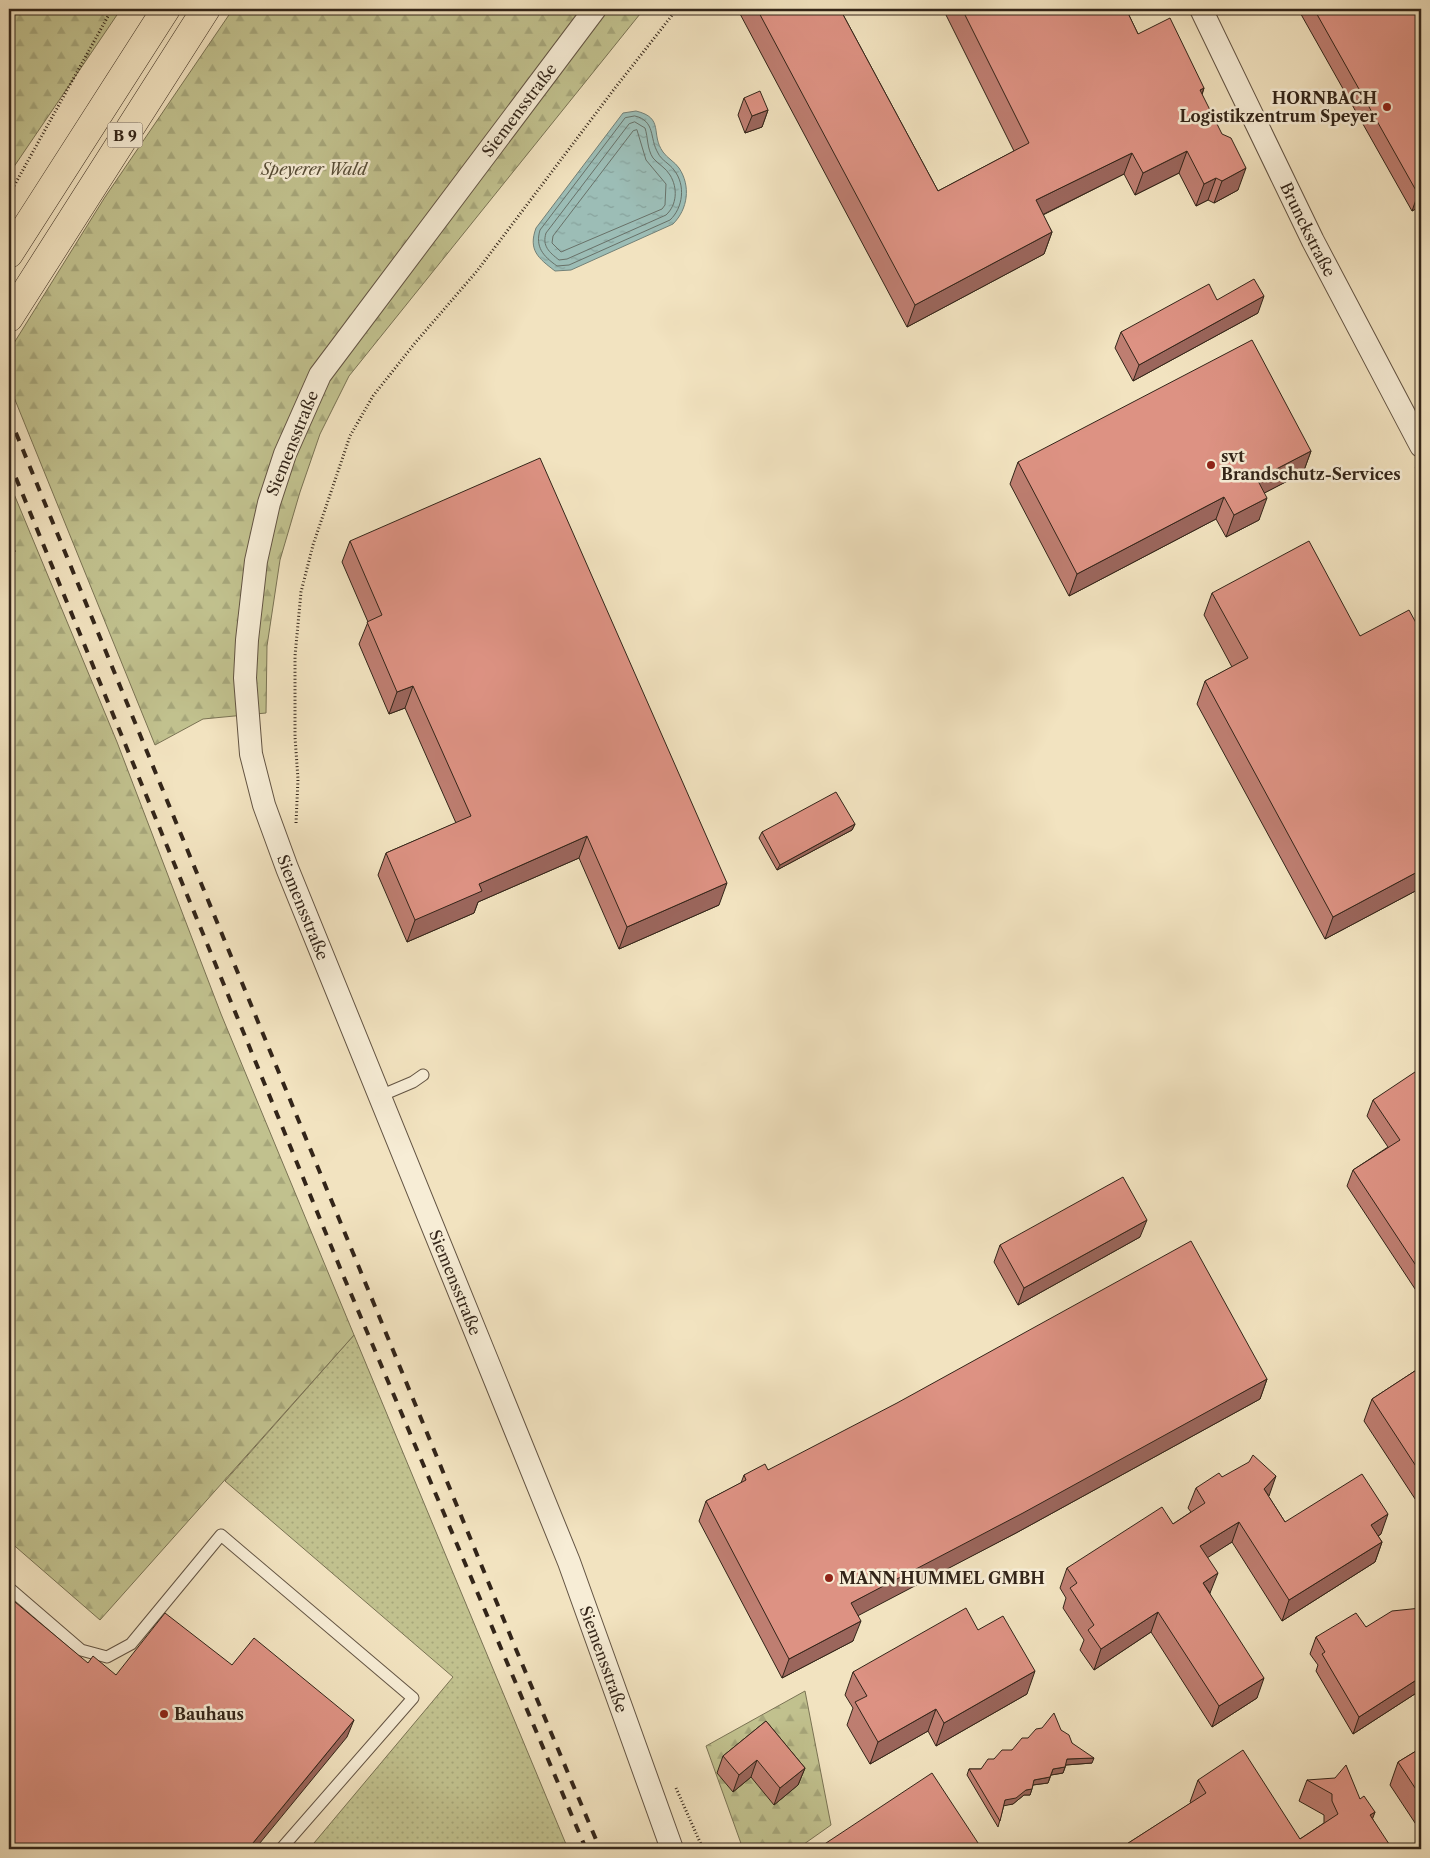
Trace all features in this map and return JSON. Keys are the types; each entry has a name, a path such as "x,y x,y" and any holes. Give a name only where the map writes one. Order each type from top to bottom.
{"highway":[{"name":"B 9","path":"15,244 166,9"},
{"name":"B 9","path":"9,318 206,9"}],"street":[{"name":"Siemensstraße","path":"596,9 320,375 284,454 269,503 256,561 247,640 245,678 251,754 264,805 287,868 569,1562 672,1849"},
{"name":"Brunckstraße","path":"1201,9 1313,241 1421,446"}],"lane":[{"path":"380,1096 413,1082 423,1075"},
{"path":"9,1588 81,1650 107,1657 132,1644 221,1535 413,1698 282,1849"}],"path":[{"path":"9,195 112,9"},
{"path":"295,830 298,779 295,737 295,656 302,592 313,545 350,436 373,396 415,343 477,272 615,88 677,9"},
{"path":"9,555 15,550"}],"green space":[{"path":"9,9 121,9 9,174"},
{"name":"Speyerer Wald","path":"233,9 644,9 349,376 320,434 300,492 280,560 267,646 266,713 203,719 155,745 9,385 9,351 105,197"},
{"path":"9,482 117,742 221,1014 354,1335 100,1620 9,1541"},
{"path":"354,1335 568,1849 309,1849 453,1677 225,1481"},
{"path":"805,1691 831,1825 797,1849 743,1849 706,1746"}],"water":[{"path":"636,111 645,114 654,122 659,145 683,175 686,197 682,211 673,224 571,270 555,271 536,253 533,242 536,228 623,113"}],"building":[{"path":"757,9 840,9 938,191 1029,143 962,9 1126,9 1138,34 1170,18 1204,88 1200,90 1222,134 1231,138 1246,168 1222,181 1216,178 1204,184 1187,151 1143,173 1132,153 1036,200 1052,232 915,305"},
{"name":"HORNBACH Logistikzentrum Speyer","path":"1314,9 1421,9 1421,192 1418,194"},
{"path":"760,91 768,110 752,116 744,98"},
{"path":"1254,279 1264,296 1139,365 1121,332 1209,284 1217,300"},
{"path":"1252,340 1311,451 1257,479 1267,498 1234,515 1224,497 1077,574 1018,462"},
{"path":"540,458 727,883 627,927 587,836 479,884 482,891 415,920 386,853 471,816 413,686 397,692 367,622 382,615 350,541"},
{"path":"1309,541 1360,636 1409,610 1421,632 1421,870 1333,917 1205,681 1248,658 1212,593"},
{"path":"836,792 855,824 780,865 762,832"},
{"path":"1418,1070 1421,1075 1421,1273 1353,1170 1400,1140 1373,1100"},
{"path":"1123,1177 1147,1220 1024,1288 1000,1245"},
{"path":"1191,1241 1267,1379 1023,1513 851,1603 861,1621 789,1659 706,1501 746,1480 744,1475 765,1464 768,1470 897,1403"},
{"path":"1421,1367 1421,1474 1372,1399"},
{"path":"1253,1455 1276,1476 1264,1489 1285,1522 1362,1474 1388,1514 1371,1525 1382,1542 1289,1600 1239,1522 1200,1546 1218,1573 1203,1583 1264,1678 1219,1706 1158,1612 1101,1649 1088,1630 1094,1625 1070,1588 1077,1583 1067,1568 1162,1507 1173,1524 1205,1503 1196,1488 1219,1473 1222,1477 1249,1462"},
{"name":"Bauhaus","path":"9,1597 88,1663 93,1656 116,1675 165,1613 232,1665 254,1638 354,1720 248,1849 9,1849"},
{"path":"966,1608 978,1630 1003,1616 1035,1671 944,1723 936,1709 878,1742 855,1702 867,1696 853,1672"},
{"path":"1421,1608 1421,1619 1416,1624 1421,1632 1421,1677 1359,1717 1322,1654 1325,1652 1316,1637 1356,1613 1366,1627 1392,1611"},
{"path":"1054,1713 1061,1730 1069,1735 1072,1743 1094,1758 1067,1759 1065,1767 1053,1769 1050,1777 1034,1780 1032,1789 1026,1790 1016,1798 1005,1800 1000,1821 969,1769 981,1769 988,1759 994,1759 1002,1750 1012,1750 1022,1738 1028,1738 1036,1729 1042,1728"},
{"path":"766,1721 805,1768 780,1788 757,1760 739,1775 723,1756"},
{"path":"1421,1748 1421,1797 1398,1762"},
{"path":"1243,1750 1300,1839 1338,1814 1332,1801 1332,1794 1307,1780 1335,1778 1346,1765 1360,1799 1364,1796 1375,1812 1370,1815 1391,1847 1387,1849 1119,1849 1206,1793 1198,1780"},
{"path":"932,1773 982,1849 817,1849"}],"railway":[{"path":"9,416 515,1647 600,1849"},
{"path":"9,461 343,1275 586,1849"}],"place":[{"name":"HORNBACH Logistikzentrum Speyer","path":"1387,107"},
{"name":"svt Brandschutz-Services","path":"1211,465"},
{"name":"MANN HUMMEL GMBH","path":"829,1578"},
{"name":"Bauhaus","path":"164,1714"}]}
